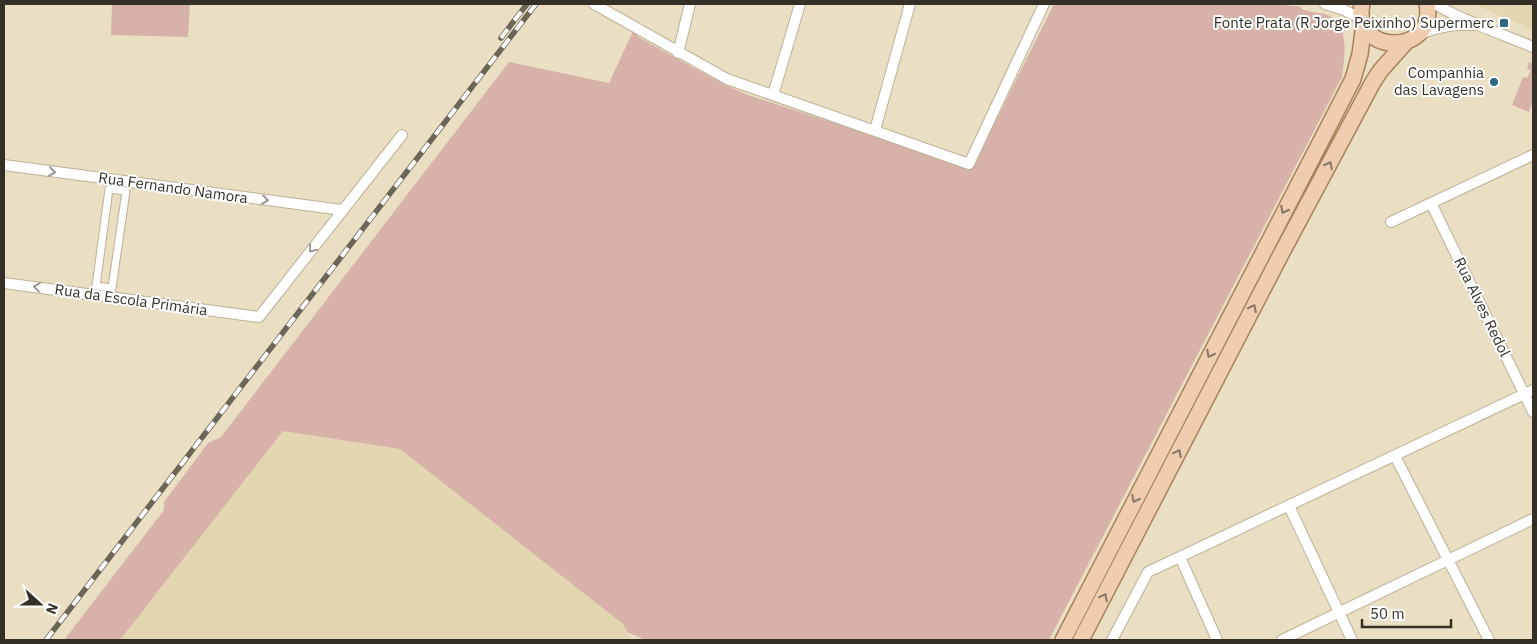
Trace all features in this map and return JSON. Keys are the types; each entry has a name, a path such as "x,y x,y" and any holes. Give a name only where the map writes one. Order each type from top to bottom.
{"main road":[{"path":"1063,640 1348,88 1355,73 1360,54 1363,22 1362,4"},
{"path":"1081,640 1279,258 1373,82 1381,70 1421,31 1426,21 1427,4"},
{"path":"1363,22 1374,38 1382,42 1390,44 1409,41"}],"street":[{"path":"594,4 727,79 969,164 1044,4"},
{"path":"678,53 690,4"},
{"path":"773,95 800,4"},
{"path":"875,130 910,4"},
{"path":"1325,4 1344,10 1363,22"},
{"path":"1435,4 1477,25 1533,46"},
{"path":"1409,41 1433,30 1452,25 1477,25"},
{"path":"342,210 402,135"},
{"path":"1392,222 1533,155"},
{"name":"Rua Fernando Namora","path":"4,165 342,210"},
{"path":"109,188 126,191 112,288 96,286 109,188"},
{"name":"Rua Alves Redol","path":"1431,203 1529,392 1533,412"},
{"name":"Rua da Escola Primária","path":"4,283 259,317 342,210"},
{"path":"1112,640 1148,572 1529,392"},
{"path":"1395,456 1489,640"},
{"path":"1289,506 1352,640"},
{"path":"1282,640 1533,519"},
{"path":"1180,557 1217,640"}],"shaded area":[{"path":"112,4 190,4 188,37 111,35"},
{"path":"1054,4 1278,4 1301,7 1305,10 1328,15 1335,20 1343,34 1345,52 1342,77 1049,640 646,640 627,632 623,624 400,449 283,431 120,640 64,640 164,510 164,502 208,443 221,437 509,62 609,83 634,29 638,37 723,84 748,95 966,166 973,166"},
{"path":"1472,4 1533,4 1533,30 1516,22"},
{"path":"1529,62 1533,64 1533,101 1529,112 1512,105 1523,77 1527,78 1531,70 1527,69"},
{"path":"283,431 400,449 624,624 631,640 120,640"}],"railway":[{"path":"501,38 527,4"},
{"path":"46,640 536,4"}],"place":[{"name":"Fonte Prata (R Jorge Peixinho) Supermerc","path":"1504,23"},
{"name":"Companhia das Lavagens","path":"1494,82"}]}
